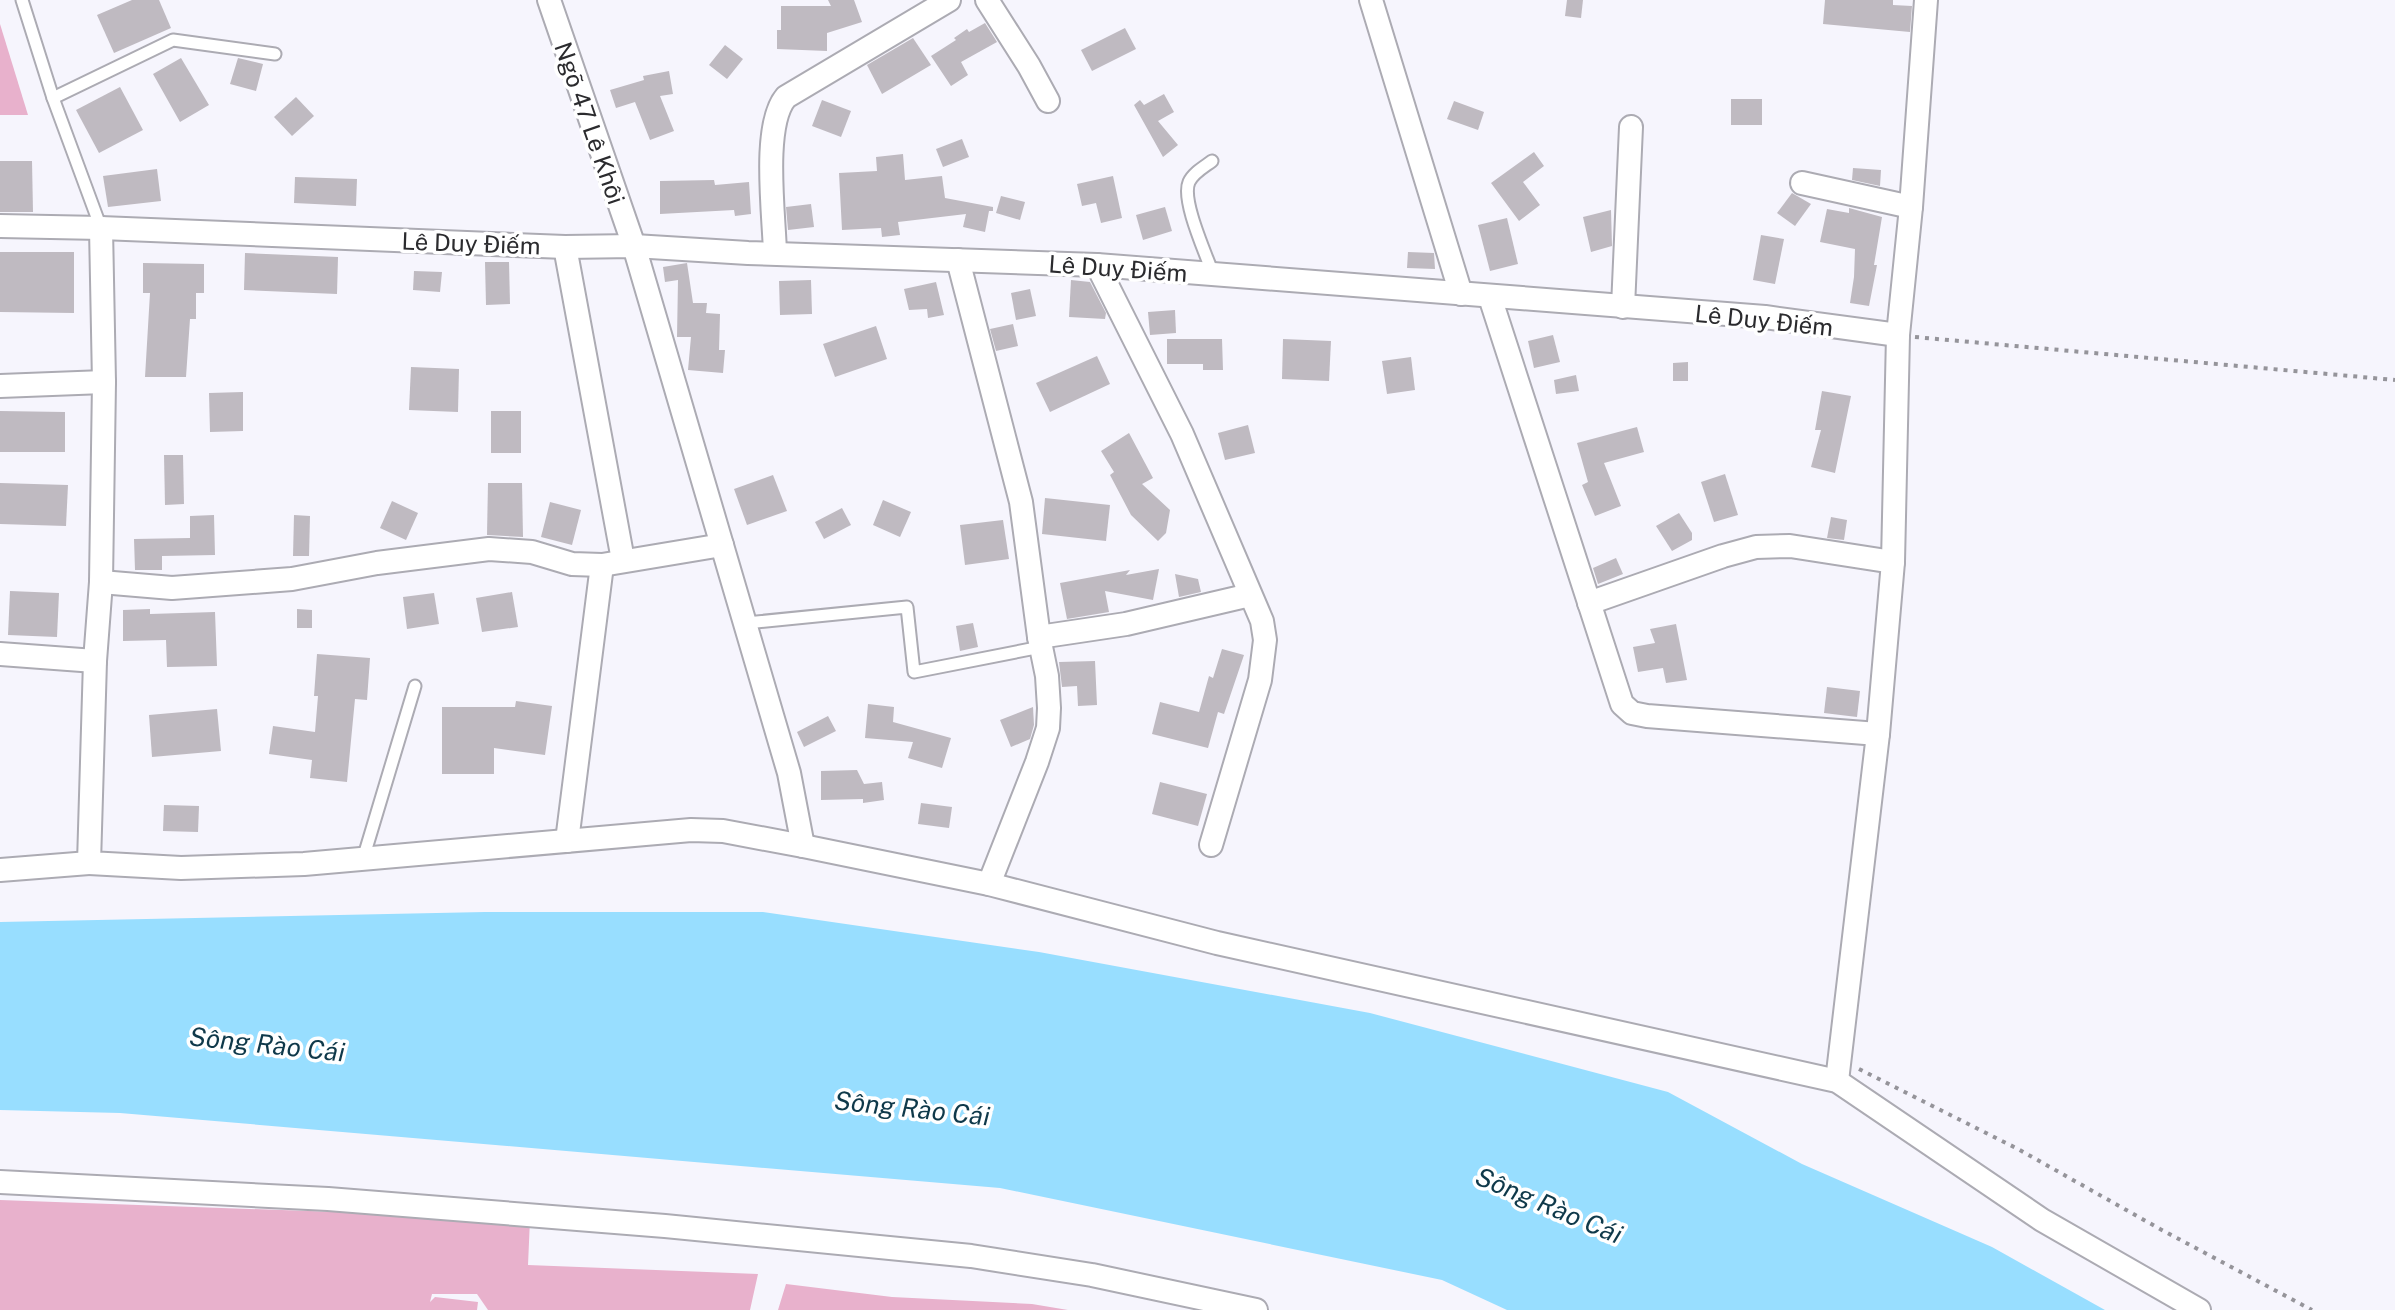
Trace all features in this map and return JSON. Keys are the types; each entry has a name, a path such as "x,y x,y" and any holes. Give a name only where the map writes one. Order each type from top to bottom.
{"street":[{"name":"Ngõ 47 Lê Khôi","path":"549,0 634,246 789,773 803,846"},
{"path":"775,253 772,158 773,124 779,106 786,97 949,0"},
{"path":"987,0 1048,101"},
{"path":"1371,0 1461,294"},
{"path":"1837,1081 1878,734 1893,562 1898,335 1926,0"},
{"path":"1623,307 1631,127"},
{"path":"1802,183 1911,207"},
{"name":"Lê Duy Điếm","path":"0,226 565,247 634,246 1097,265 1765,317 1898,335"},
{"path":"89,863 95,661 101,582 104,382 101,228"},
{"path":"565,247 613,562 567,841"},
{"path":"958,260 1021,502 1047,676 1048,728 989,884"},
{"path":"1097,265 1182,434 1262,621 1263,662 1211,845"},
{"path":"1490,297 1622,704 1632,713 1878,734"},
{"path":"0,386 104,382"},
{"path":"101,582 172,588 292,579 377,563 489,549 532,552 572,564 613,562 722,545"},
{"path":"1589,603 1756,547 1790,546 1893,562"},
{"path":"1040,642 1250,595"},
{"path":"0,654 95,661"},
{"path":"0,870 89,863 181,868 304,864 691,830 723,831 803,846 989,884 1217,943 1837,1081 2042,1220 2199,1310"},
{"path":"0,1182 328,1199 665,1226 971,1256 1092,1275 1256,1310"}],"lane":[{"path":"22,0 53,98 101,228"},
{"path":"53,98 173,40 275,54"},
{"path":"1212,161 1192,177 1187,186 1189,204 1213,274"},
{"path":"746,623 907,607 914,672 1040,642"},
{"path":"363,859 415,686"}],"path":[{"path":"1898,335 2395,380"},
{"path":"1837,1081 1857,1068 2018,1149 2312,1310"}],"shaded area":[{"path":"0,24 28,115 0,115"},
{"path":"0,1200 530,1219 528,1265 758,1274 750,1310 488,1310 477,1294 432,1294 430,1302 435,1297 478,1302 477,1310 0,1310"},
{"path":"786,1284 892,1297 1032,1304 1068,1310 778,1310"}],"water":[{"name":"Sông Rào Cái","path":"485,912 763,912 1039,952 1370,1013 1668,1092 1802,1164 1992,1247 2105,1310 1507,1310 1442,1280 1000,1188 120,1113 0,1110 0,922"}],"building":[{"path":"132,0 159,0 171,28 114,53 97,15"},
{"path":"828,0 854,0 862,22 827,33 827,51 777,49 781,6 831,6"},
{"path":"1567,0 1583,0 1581,18 1565,16"},
{"path":"1825,0 1893,0 1893,5 1912,6 1910,32 1823,24"},
{"path":"985,23 997,42 961,62 968,75 951,86 931,56 967,29 969,32"},
{"path":"1125,28 1136,49 1092,71 1081,50"},
{"path":"913,38 931,65 882,94 867,65"},
{"path":"725,45 743,59 727,79 709,65"},
{"path":"181,58 209,105 180,122 153,74"},
{"path":"238,58 263,64 256,91 230,84"},
{"path":"669,71 673,94 660,96 674,131 650,140 635,102 616,108 610,90 644,80 643,76"},
{"path":"120,87 143,130 99,153 76,110"},
{"path":"1164,94 1174,112 1158,121 1178,145 1163,157 1134,105 1140,100 1144,105"},
{"path":"296,97 314,116 292,136 274,117"},
{"path":"1731,99 1762,99 1762,125 1731,125"},
{"path":"822,100 851,111 841,137 812,126"},
{"path":"1454,101 1484,112 1478,130 1447,119"},
{"path":"962,139 969,157 943,167 936,149"},
{"path":"1534,152 1544,166 1523,182 1540,205 1519,221 1491,183"},
{"path":"903,154 905,180 942,176 945,198 993,207 993,211 989,211 985,232 963,227 966,214 898,222 900,235 882,237 881,228 842,230 839,173 877,171 876,157"},
{"path":"0,161 32,161 33,212 0,212"},
{"path":"1853,168 1881,170 1880,186 1852,180"},
{"path":"157,169 161,201 108,207 103,176"},
{"path":"1113,176 1122,218 1101,223 1096,203 1082,206 1077,184"},
{"path":"295,177 357,179 356,206 294,203"},
{"path":"714,180 715,185 749,182 751,214 735,216 734,210 660,214 660,181"},
{"path":"1792,193 1811,204 1795,226 1777,213"},
{"path":"1001,196 1025,202 1020,220 996,213"},
{"path":"811,204 814,227 788,230 786,207"},
{"path":"1165,207 1172,231 1143,240 1136,215"},
{"path":"1849,208 1882,217 1869,306 1850,303 1855,249 1820,242 1827,209 1849,213"},
{"path":"1611,210 1612,246 1591,252 1583,217"},
{"path":"1507,218 1518,264 1490,271 1478,225"},
{"path":"1761,235 1784,239 1775,284 1753,280"},
{"path":"0,252 74,252 74,313 0,312"},
{"path":"1408,252 1434,253 1435,269 1407,268"},
{"path":"245,253 338,257 337,294 244,290"},
{"path":"485,262 509,262 510,304 486,305"},
{"path":"143,263 204,264 204,293 196,293 196,319 190,319 186,377 145,377 150,293 143,293"},
{"path":"687,263 693,303 707,303 706,313 720,314 719,350 725,350 723,373 688,370 691,337 677,337 678,280 665,282 663,267"},
{"path":"414,271 442,272 440,292 413,290"},
{"path":"811,280 812,314 780,315 779,281"},
{"path":"1071,280 1090,282 1106,313 1105,319 1069,317"},
{"path":"936,282 944,315 928,318 927,309 909,310 904,289"},
{"path":"1030,289 1036,316 1016,320 1011,293"},
{"path":"1175,310 1176,333 1150,335 1148,312"},
{"path":"1013,324 1018,346 996,351 990,329"},
{"path":"876,326 887,359 835,377 823,344"},
{"path":"1553,335 1560,362 1534,368 1528,341"},
{"path":"1167,339 1222,339 1223,370 1203,370 1203,364 1167,364"},
{"path":"1283,339 1331,341 1329,381 1282,379"},
{"path":"1097,356 1110,384 1050,412 1036,383"},
{"path":"1411,357 1415,390 1387,394 1382,361"},
{"path":"1688,362 1688,381 1673,381 1673,363"},
{"path":"411,367 459,369 458,412 409,410"},
{"path":"1576,375 1579,391 1556,394 1554,380"},
{"path":"1822,391 1851,396 1835,473 1811,467 1821,430 1815,430"},
{"path":"243,392 243,431 210,432 209,393"},
{"path":"0,411 65,412 65,452 0,452"},
{"path":"491,411 521,411 521,453 491,453"},
{"path":"1248,425 1255,453 1225,460 1218,433"},
{"path":"1637,427 1644,452 1604,463 1621,506 1595,516 1582,485 1588,482 1577,443"},
{"path":"1129,433 1153,478 1142,484 1170,510 1166,533 1158,541 1131,515 1110,475 1114,472 1101,451"},
{"path":"164,455 183,455 184,504 165,505"},
{"path":"1725,474 1738,515 1714,522 1701,482"},
{"path":"773,475 787,511 747,525 734,489"},
{"path":"0,483 68,485 66,526 0,524"},
{"path":"488,483 522,483 523,537 487,535"},
{"path":"1045,498 1110,505 1106,541 1042,534"},
{"path":"883,500 911,512 900,537 873,525"},
{"path":"392,501 418,513 406,540 380,528"},
{"path":"550,502 581,510 572,545 541,537"},
{"path":"842,508 851,525 824,539 815,522"},
{"path":"1679,513 1692,533 1692,540 1672,551 1656,526"},
{"path":"214,515 215,555 162,556 162,570 135,570 134,539 190,538 190,516"},
{"path":"294,515 310,516 309,556 293,556"},
{"path":"1831,517 1847,520 1844,540 1827,538"},
{"path":"1003,520 1009,559 965,565 960,525"},
{"path":"1616,558 1623,574 1598,584 1593,568"},
{"path":"1159,569 1153,600 1105,591 1109,612 1067,619 1060,583 1130,570 1126,575"},
{"path":"1175,574 1198,579 1201,592 1179,597"},
{"path":"10,591 59,593 57,637 8,635"},
{"path":"512,592 518,627 482,632 476,598"},
{"path":"434,593 439,624 407,629 403,597"},
{"path":"150,609 150,614 215,612 217,666 167,667 166,640 123,641 123,610"},
{"path":"297,609 312,610 312,628 297,628"},
{"path":"973,623 978,647 960,651 956,626"},
{"path":"1676,624 1687,680 1666,683 1663,668 1638,672 1633,647 1655,643 1650,629"},
{"path":"1222,649 1244,655 1224,714 1218,712 1208,748 1152,734 1160,702 1199,712 1209,676 1213,678"},
{"path":"317,654 370,658 367,700 355,699 347,782 310,778 312,760 269,754 273,726 315,732"},
{"path":"1095,661 1097,705 1078,706 1077,686 1062,687 1059,662"},
{"path":"1827,687 1860,691 1857,717 1824,713"},
{"path":"516,701 552,706 545,755 494,748 494,774 442,774 442,707 515,707"},
{"path":"868,704 894,707 893,722 951,738 942,768 908,758 913,742 865,738"},
{"path":"1033,707 1034,725 1030,739 1011,747 1000,720"},
{"path":"217,709 221,751 152,757 149,715"},
{"path":"828,716 836,731 804,747 797,732"},
{"path":"857,770 864,784 882,782 884,800 863,803 863,799 821,800 821,771"},
{"path":"1160,782 1207,794 1198,826 1152,814"},
{"path":"921,803 952,807 949,828 918,824"},
{"path":"164,805 199,806 198,832 163,831"}]}
